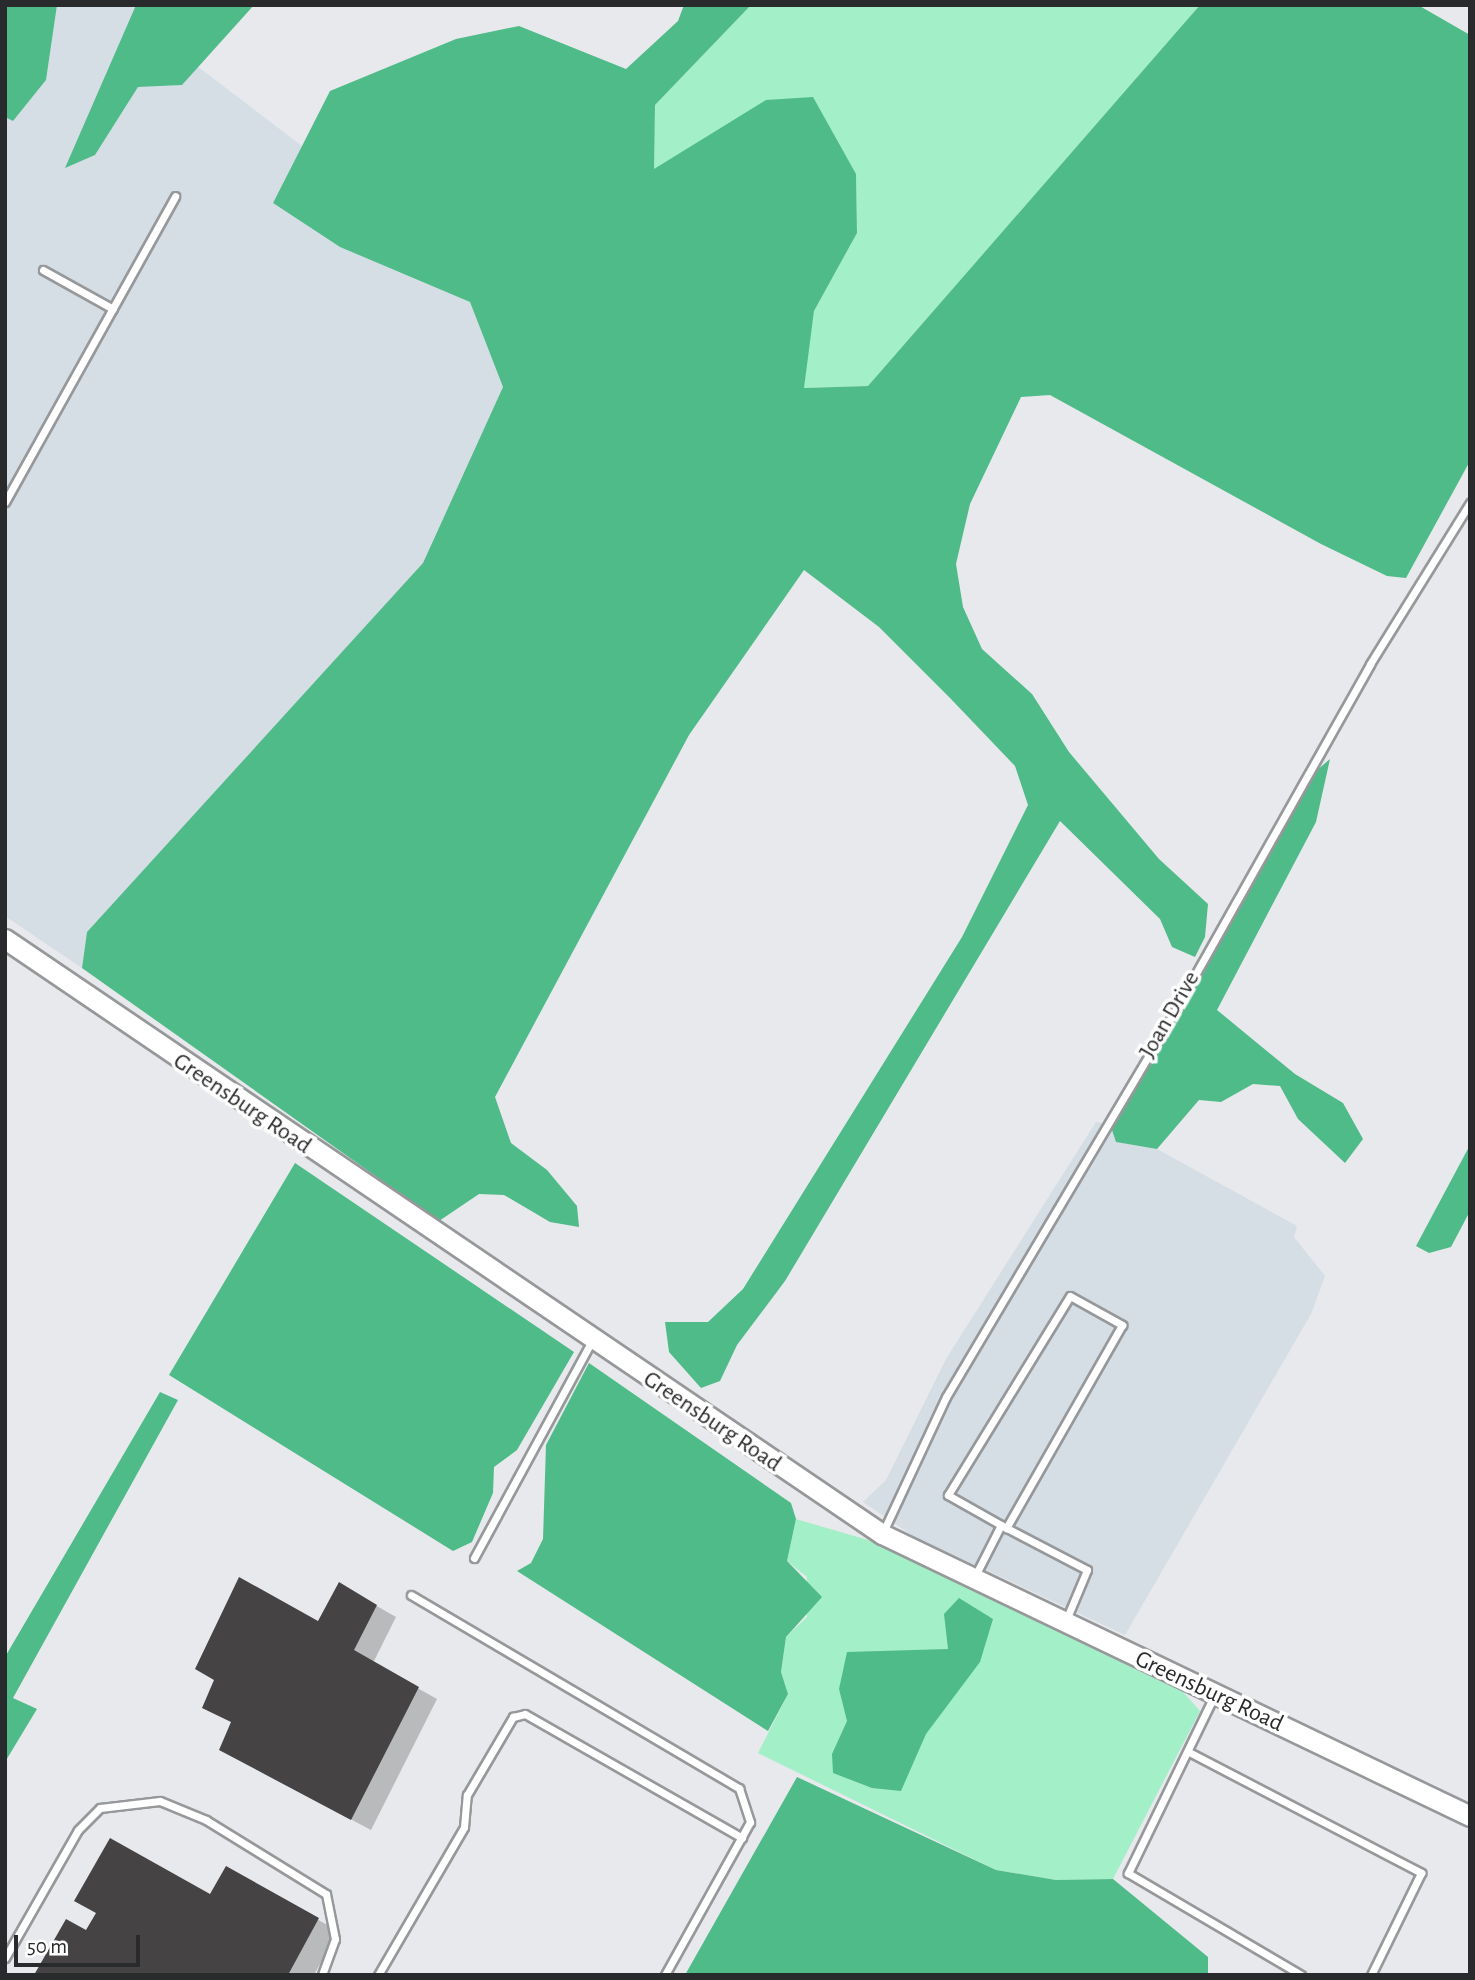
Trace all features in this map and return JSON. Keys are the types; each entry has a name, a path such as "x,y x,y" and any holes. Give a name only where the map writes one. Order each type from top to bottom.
{"main road":[{"name":"Greensburg Road","path":"5,939 592,1341 882,1534 1065,1624 1470,1815"}],"lane":[{"path":"5,502 176,196"},
{"path":"43,270 113,309"},
{"name":"Joan Drive","path":"882,1534 952,1385 1163,1032 1370,664 1470,503"},
{"path":"973,1580 1003,1527 1122,1325 1070,1296 948,1495 1003,1527 1087,1570 1065,1624"},
{"path":"474,1558 592,1341"},
{"path":"411,1595 739,1788 750,1822 665,1975"},
{"path":"1214,1695 1189,1752 1128,1873 1301,1975"},
{"path":"378,1975 464,1827 467,1795 513,1717 525,1714 742,1838"},
{"path":"1189,1752 1421,1873 1371,1975"},
{"path":"5,1958 78,1830 100,1808 160,1801 217,1826 326,1894 335,1939 322,1975"}],"shaded area":[{"path":"57,5 136,5 66,167 95,155 138,87 182,85 197,66 302,146 273,203 340,247 470,302 503,387 423,563 87,932 82,968 5,916 5,117 13,121 46,80"},
{"path":"1096,1122 1110,1124 1116,1142 1157,1149 1297,1226 1294,1237 1325,1276 1311,1314 1125,1635 913,1536 863,1502 886,1480 946,1359"}],"green space":[{"path":"5,5 57,5 46,80 13,121 5,117"},
{"path":"136,5 254,5 182,85 138,87 95,155 65,168"},
{"path":"684,5 751,5 655,105 654,169 766,100 813,97 856,174 857,233 814,311 804,388 868,386 1200,5 1418,5 1470,35 1470,461 1406,578 1387,576 1321,544 1050,395 1021,397 970,504 956,564 963,607 982,649 1032,694 1069,752 1159,859 1208,904 1205,937 1195,957 1172,947 1160,919 1060,821 785,1281 737,1345 720,1381 701,1388 669,1352 665,1322 708,1322 743,1289 962,937 1028,805 1015,766 879,627 804,570 689,735 495,1097 511,1143 547,1170 577,1206 579,1227 550,1222 504,1195 479,1194 439,1221 82,968 87,932 423,563 503,387 470,302 340,247 273,203 330,91 456,39 519,26 626,69 678,21"},
{"path":"751,5 1200,5 868,386 803,388 814,311 857,233 856,174 653,170 655,105"},
{"path":"1330,759 1316,822 1217,1010 1295,1074 1343,1103 1363,1139 1345,1163 1298,1119 1280,1086 1253,1084 1221,1102 1199,1100 1157,1149 1116,1142 1110,1124 1189,1000 1231,901 1302,783"},
{"path":"1470,1145 1470,1211 1451,1247 1429,1253 1416,1246"},
{"path":"295,1163 574,1352 517,1450 494,1467 493,1493 472,1542 453,1551 169,1375"},
{"path":"589,1363 791,1503 796,1519 787,1561 822,1597 786,1637 781,1672 788,1694 768,1731 517,1571 531,1563 543,1539 546,1445"},
{"path":"160,1392 178,1400 13,1698 37,1709 5,1762 5,1657"},
{"path":"796,1519 868,1540 1183,1692 1200,1711 1113,1879 1056,1880 996,1870 758,1753 788,1694 781,1672 786,1637 807,1617 807,1577 787,1561"},
{"path":"959,1598 993,1619 980,1662 926,1734 901,1791 872,1788 833,1773 832,1754 847,1721 839,1689 847,1652 948,1649 944,1614"},
{"path":"797,1777 996,1870 1056,1880 1113,1879 1208,1957 1208,1975 685,1975"}],"building":[{"path":"239,1577 318,1621 339,1582 377,1605 354,1650 419,1687 351,1820 219,1750 231,1722 202,1708 214,1680 195,1669"},
{"path":"110,1838 210,1894 226,1866 319,1918 288,1975 34,1975 66,1919 86,1930 96,1913 74,1901"}]}
